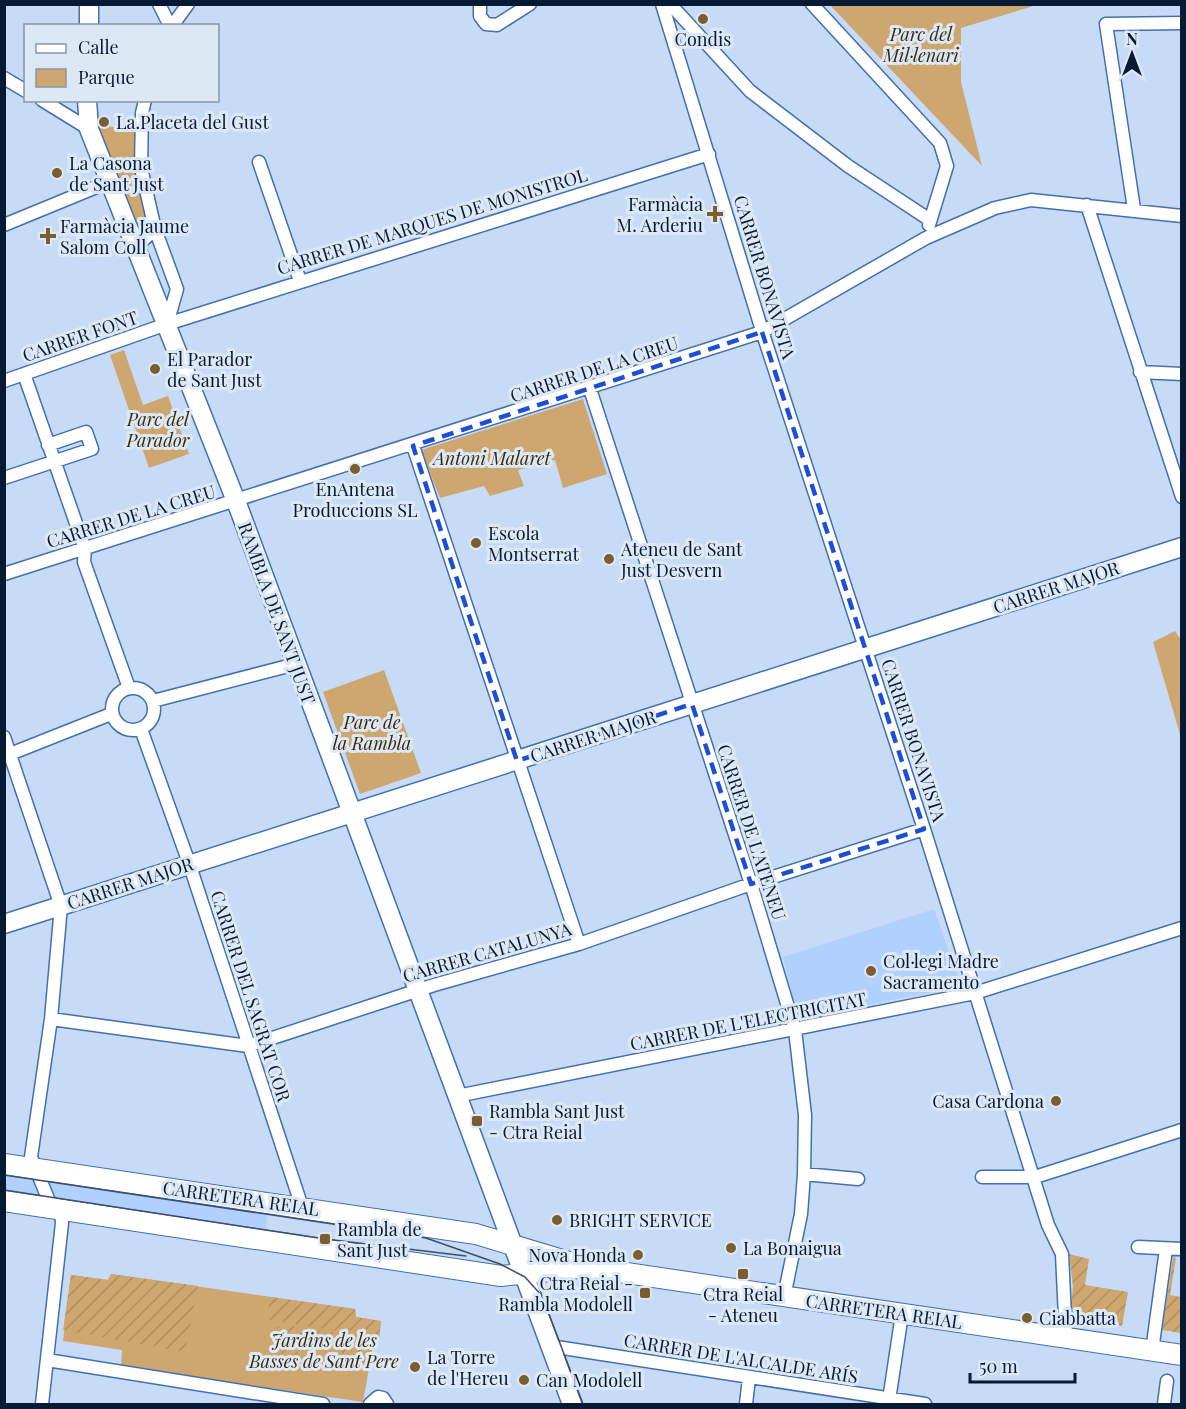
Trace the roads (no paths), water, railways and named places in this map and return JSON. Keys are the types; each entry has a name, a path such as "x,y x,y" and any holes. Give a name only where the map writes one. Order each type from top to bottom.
{"main road":[{"name":"CARRETERA REIAL","path":"4,1164 476,1234 586,1267 1182,1355"},
{"name":"CARRETERA REIAL","path":"4,1201 501,1276 586,1267"}],"street":[{"path":"89,4 89,24"},
{"path":"159,4 170,24"},
{"path":"173,24 188,4"},
{"path":"480,4 480,16 486,24 497,25 530,4"},
{"name":"CARRER BONAVISTA","path":"662,4 762,333 924,829 1035,1177 1048,1225 1062,1254 1066,1338"},
{"path":"670,4 750,91 848,166 930,220"},
{"path":"812,4 940,143 947,165 926,238"},
{"path":"1134,209 1106,24 1182,23"},
{"path":"4,78 24,90"},
{"path":"45,102 89,129"},
{"name":"RAMBLA DE SANT JUST","path":"87,102 89,129 236,501 522,1275 572,1404"},
{"path":"145,102 142,113 141,168 155,229 177,289 167,324"},
{"name":"CARRER DE MARQUES DE MONISTROL","path":"167,324 709,154"},
{"path":"259,162 300,281"},
{"path":"4,225 111,182"},
{"name":"CARRER DE LA CREU","path":"4,574 414,446 762,333 926,238 994,208 1031,200 1134,209 1182,216"},
{"path":"1087,205 1182,497"},
{"path":"137,246 155,229"},
{"name":"CARRER FONT","path":"4,381 167,324"},
{"path":"1140,372 1182,374"},
{"path":"24,374 85,549 84,562 129,688"},
{"name":"CARRER DE L'ATENEU","path":"590,389 751,884 795,1030 805,1115 804,1174 801,1214 784,1297"},
{"path":"4,478 92,449 86,432 48,444"},
{"path":"414,446 579,944"},
{"name":"CARRER MAJOR","path":"4,924 1182,547"},
{"path":"153,701 296,664"},
{"path":"129,688 143,691 153,701 152,718 141,729 123,728 115,722 111,714 115,697 129,688"},
{"path":"10,754 111,714"},
{"name":"CARRER DEL SAGRAT COR","path":"141,729 189,864 302,1207"},
{"path":"4,737 61,906 51,1019 31,1147 34,1168 49,1201 61,1210 42,1404"},
{"name":"CARRER CATALUNYA","path":"51,1019 248,1046 418,991 579,944 751,884 924,829"},
{"name":"CARRER DE L'ELECTRICITAT","path":"457,1096 975,993 1182,928"},
{"path":"982,1178 1035,1177 1182,1130"},
{"path":"804,1174 858,1179"},
{"path":"1138,1247 1182,1249"},
{"path":"1152,1351 1167,1249"},
{"path":"888,1401 902,1314"},
{"name":"CARRER DE L'ALCALDE ARÍS","path":"550,1346 888,1401 926,1404"},
{"path":"47,1360 323,1404"},
{"path":"746,1404 749,1378"},
{"path":"1164,1404 1167,1381"},
{"path":"370,1404 378,1397 383,1398 387,1404"}],"tram line":[{"path":"4,1175 426,1238 500,1264 525,1277 542,1296 583,1404"},
{"path":"4,1190 325,1239 466,1256"}],"place":[{"name":"Condis","path":"703,19"},
{"name":"La.Placeta del Gust","path":"104,122"},
{"name":"La Casona de Sant Just","path":"57,173"},
{"name":"Farmàcia M. Arderiu","path":"715,214"},
{"name":"Farmàcia Jaume Salom Coll","path":"48,236"},
{"name":"El Parador de Sant Just","path":"155,369"},
{"name":"EnAntena Produccions SL","path":"355,469"},
{"name":"Escola Montserrat","path":"476,543"},
{"name":"Ateneu de Sant Just Desvern","path":"609,559"},
{"name":"Col·legi Madre Sacramento","path":"871,971"},
{"name":"Casa Cardona","path":"1056,1101"},
{"name":"Rambla Sant Just - Ctra Reial","path":"477,1121"},
{"name":"BRIGHT SERVICE","path":"557,1220"},
{"name":"Rambla de Sant Just","path":"325,1239"},
{"name":"La Bonaigua","path":"731,1248"},
{"name":"Nova Honda","path":"638,1255"},
{"name":"Ctra Reial - Ateneu","path":"743,1274"},
{"name":"Ctra Reial - Rambla Modolell","path":"645,1293"},
{"name":"Ciabbatta","path":"1027,1318"},
{"name":"La Torre de l'Hereu","path":"415,1367"},
{"name":"Can Modolell","path":"524,1380"}],"park label":[{"name":"Parc del Mil·lenari","path":"921,44"},
{"name":"Parc del Parador","path":"158,429"},
{"name":"Antoni Malaret","path":"492,458"},
{"name":"Parc de la Rambla","path":"372,732"},
{"name":"Jardins de les Basses de Sant Pere","path":"324,1350"}]}
